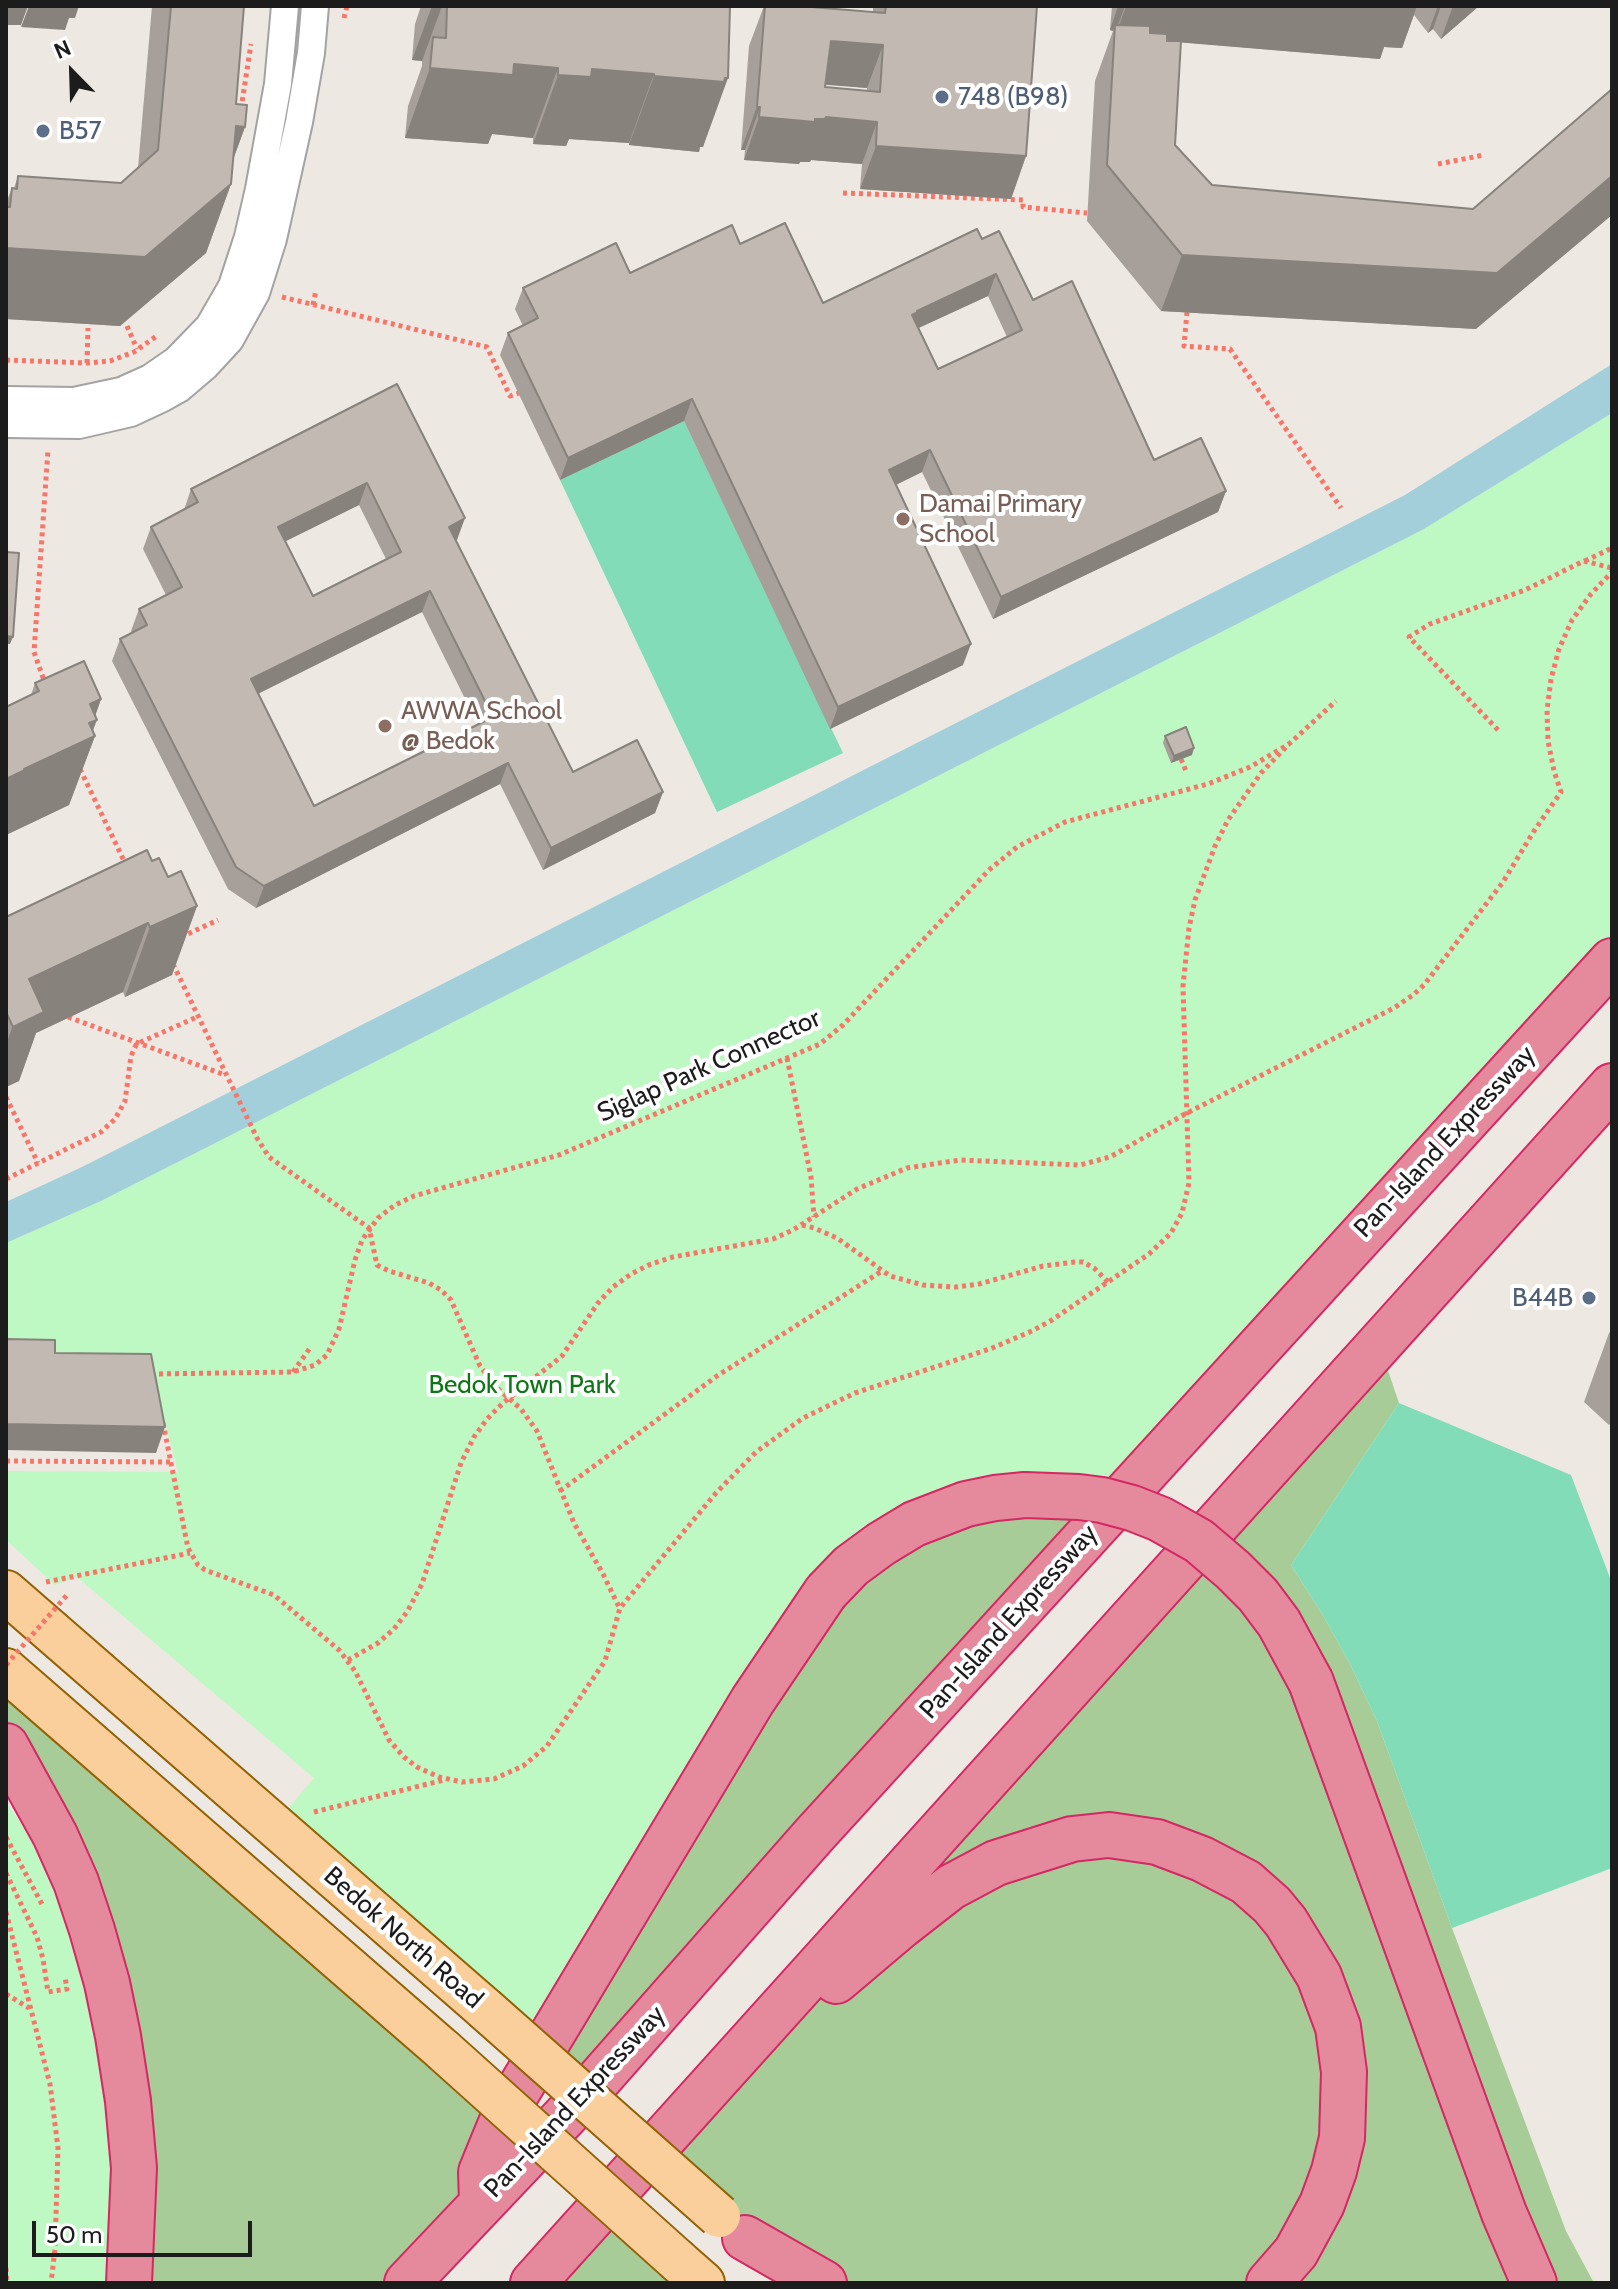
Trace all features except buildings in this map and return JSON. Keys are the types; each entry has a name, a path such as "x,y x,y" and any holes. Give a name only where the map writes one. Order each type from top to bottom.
{"highway":[{"name":"Pan-Island Expressway","path":"407,2283 586,2094 815,1834 1612,961"},
{"path":"533,2283 1612,1086"},
{"path":"482,2201 481,2172 506,2111 753,1700 826,1592 845,1571 914,1524 984,1500 1014,1495 1047,1495 1102,1500 1151,1515 1180,1529 1233,1570 1274,1616 1311,1682 1504,2213 1534,2283"},
{"path":"6,1746 55,1835 76,1882 107,1983 128,2101 134,2168 129,2283"},
{"path":"703,2095 925,1906 973,1875 1019,1854 1072,1839 1109,1835 1167,1845 1225,1870 1246,1882 1272,1905 1292,1930 1319,1976 1338,2027 1345,2089 1339,2155 1306,2235 1284,2268 1269,2283"},
{"path":"732,2227 824,2283"}],"main road":[{"name":"Bedok North Road","path":"22,1588 271,1824 800,2283"},
{"path":"6,1668 443,2050 690,2272"}],"street":[{"path":"6,400 66,402 121,391 150,378 176,360 209,326 232,286 248,237 278,84 285,6"},
{"path":"6,424 79,425 131,413 179,389 230,340 256,293 273,239 299,122 311,53 315,6"}],"path":[{"path":"240,113 254,33"},
{"path":"233,86 244,87"},
{"path":"1438,164 1484,155"},
{"path":"843,193 1023,200 1023,207 1087,213"},
{"path":"312,305 316,290"},
{"path":"279,296 487,347 510,396 519,393"},
{"path":"1187,312 1184,346 1230,349 1341,508"},
{"path":"127,326 137,349"},
{"path":"87,363 88,328"},
{"path":"6,360 110,361 164,332"},
{"path":"48,445 34,652 49,696"},
{"path":"1498,730 1409,637 1435,622 1525,590 1612,548"},
{"path":"348,1660 378,1643 407,1612 422,1584 461,1463 487,1419 562,1356 605,1295 641,1268 673,1257 773,1239 802,1225 857,1189 907,1168 960,1160 1073,1165 1087,1164 1117,1154 1185,1114 1394,1008 1424,985 1503,882 1561,792 1548,741 1547,710 1551,679 1559,649 1572,620 1612,570 1584,561"},
{"name":"Siglap Park Connector","path":"154,1386 151,1374 293,1372 315,1365 329,1351 344,1314 359,1247 369,1228 383,1213 407,1198 559,1155 820,1044 834,1034 989,870 1032,838 1065,822 1229,777 1289,744 1336,701"},
{"path":"161,1412 194,1561 205,1570 274,1595 339,1650 361,1684 380,1726 394,1746 417,1767 462,1782 494,1779 516,1770 542,1752 605,1661 620,1608 735,1472 779,1434 816,1411 855,1393 990,1349 1032,1331 1108,1282 1161,1244 1171,1233 1182,1213 1189,1183 1183,986 1195,900 1228,820 1261,773 1289,744"},
{"path":"1181,759 1186,771"},
{"path":"79,766 131,876"},
{"path":"177,939 218,920"},
{"path":"170,960 269,1157 369,1228 377,1265 429,1283 451,1300 480,1366 496,1387 521,1409 537,1431 578,1532 620,1608"},
{"path":"68,1017 226,1076"},
{"path":"6,1179 92,1137 115,1119 125,1101 131,1056 139,1043 197,1017"},
{"path":"787,1058 811,1177 814,1217"},
{"path":"6,1097 38,1163"},
{"path":"802,1225 837,1238 882,1271 923,1285 956,1287 985,1283 1050,1264 1079,1262 1094,1268 1108,1282"},
{"path":"560,1491 717,1376 882,1271"},
{"path":"293,1372 310,1348"},
{"path":"6,1461 170,1462"},
{"path":"22,1588 190,1553"},
{"path":"6,1668 67,1595"},
{"path":"271,1824 446,1779"},
{"path":"6,1837 46,1911"},
{"path":"6,1873 37,1937 48,1992 67,1989 62,1965"},
{"path":"6,1912 50,2084 58,2148 51,2283"},
{"path":"6,1994 30,2008"},
{"path":"6,2268 7,2283"}],"green space":[{"name":"Bedok Town Park","path":"1612,413 1612,937 1106,1490 863,1542 532,2043 277,1822 314,1778 77,1577 55,1585 6,1540 6,1471 178,1472 150,1364 6,1363 6,1243 101,1201 1424,529"},
{"path":"684,421 843,753 717,812 560,480"},
{"path":"1379,1344 1399,1403 1291,1565 1350,1664 1377,1721 1566,2231 1594,2283 800,2283 649,2154"},
{"path":"1399,1403 1571,1475 1612,1583 1612,1868 1452,1928 1377,1721 1350,1664 1291,1565"},
{"path":"1112,1509 586,2094 541,2054 753,1700 914,1524"},
{"path":"6,1670 506,2111 487,2153 406,2283 129,2283 134,2168 6,1746"},
{"path":"6,1802 55,1872 111,2068 109,2283 6,2283"},
{"path":"609,2199 703,2283 533,2283"}],"water":[{"path":"1612,364 1612,413 1424,529 101,1201 6,1243 6,1202 82,1167 1405,495"}],"place":[{"name":"748 (B98)","path":"942,97"},
{"name":"B57","path":"43,131"},
{"name":"Damai Primary School","path":"903,519"},
{"name":"AWWA School @ Bedok","path":"385,726"},
{"name":"B44B","path":"1589,1298"}]}
